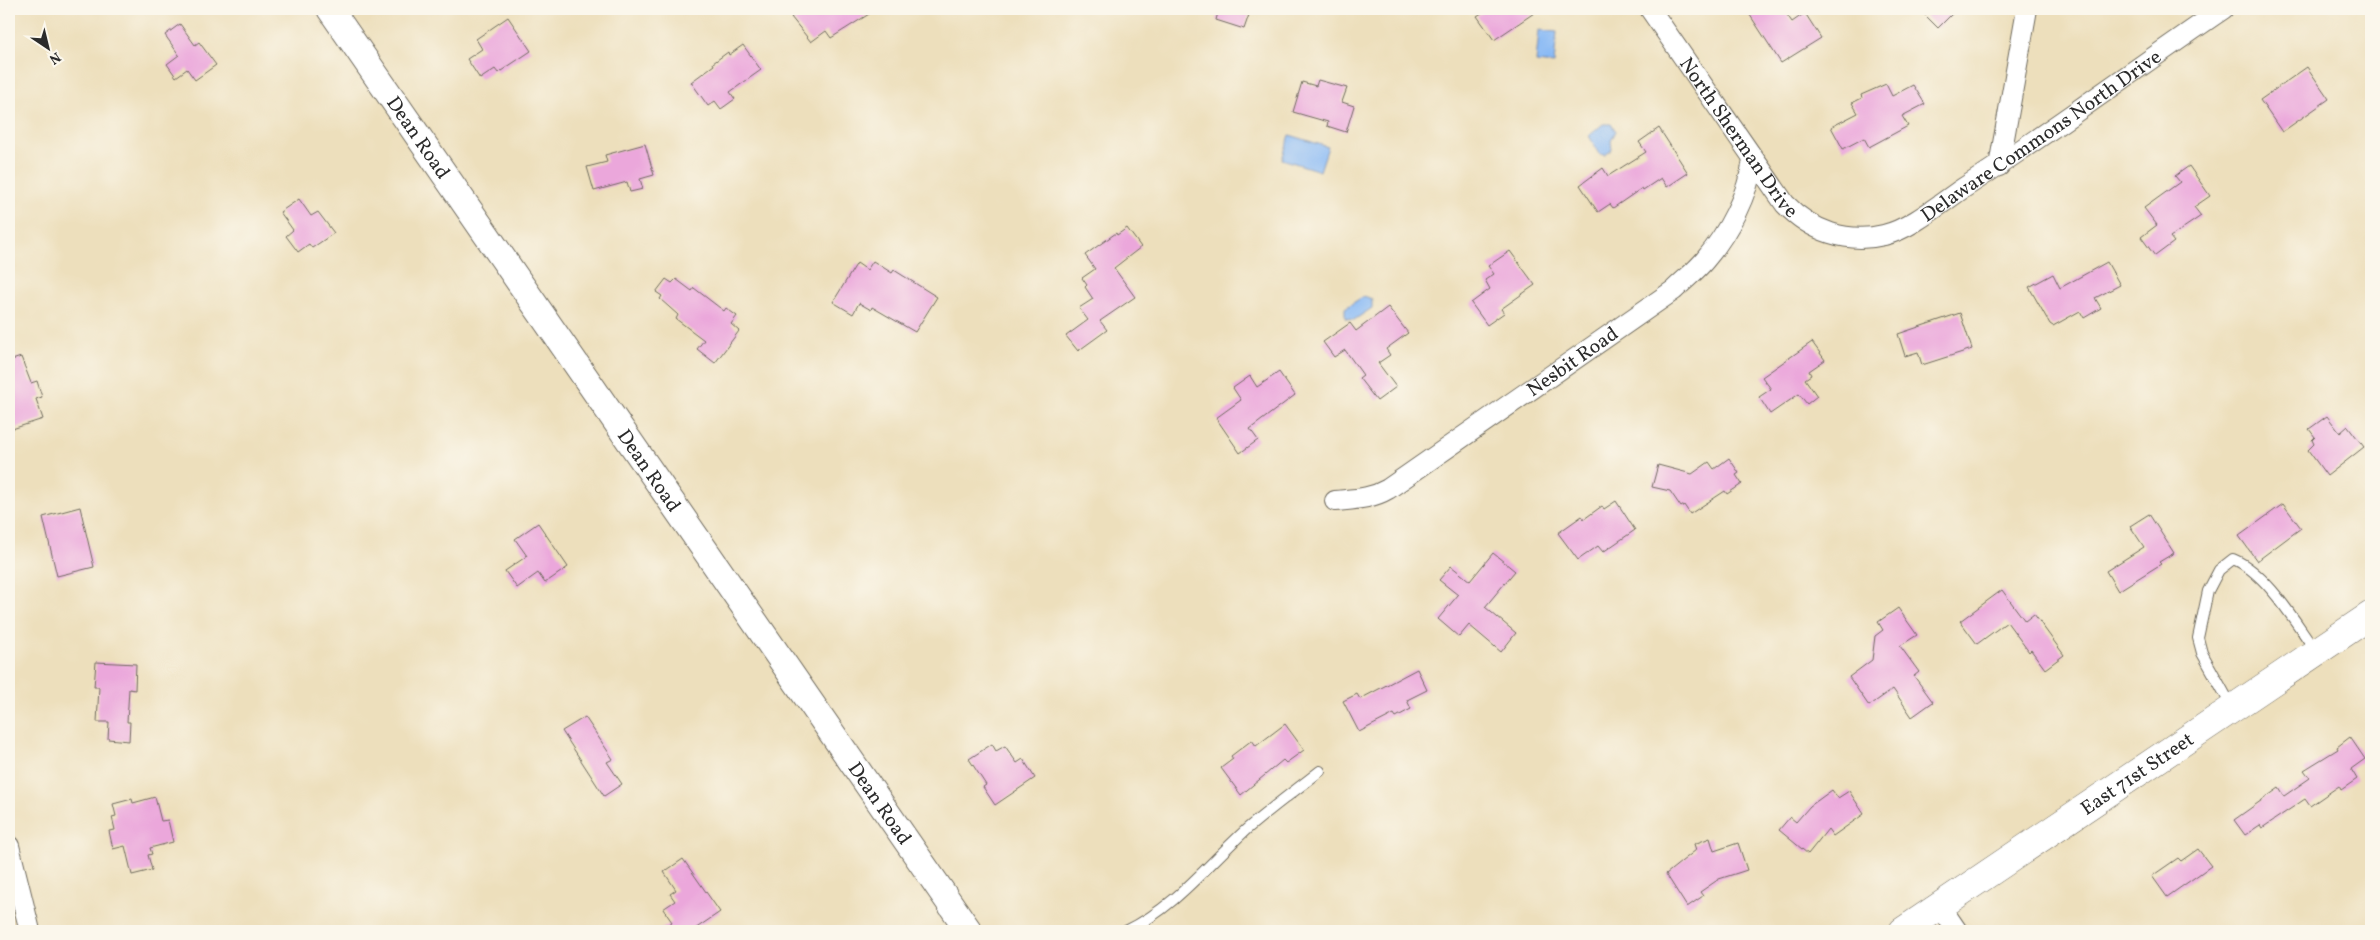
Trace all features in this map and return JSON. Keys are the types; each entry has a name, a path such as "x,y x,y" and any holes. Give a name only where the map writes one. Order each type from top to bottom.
{"main road":[{"name":"East 71st Street","path":"1903,931 2371,615"}],"street":[{"name":"Dean Road","path":"330,9 969,931"},
{"name":"North Sherman Drive","path":"1650,9 1780,198 1797,216 1818,229 1850,237"},
{"path":"1999,166 2026,9"},
{"name":"Delaware Commons North Drive","path":"1850,237 1883,235 1906,226 1999,166 2223,9"},
{"name":"Nesbit Road","path":"1335,502 1355,501 1388,489 1674,290 1704,262 1727,228 1748,184 1753,160"},
{"path":"9,846 30,931"},
{"path":"1940,906 1957,931"}],"lane":[{"path":"2233,709 2202,653 2198,638 2208,591 2219,570 2233,559 2247,565 2280,600 2317,652"},
{"path":"1126,931 1145,922 1193,885 1248,828 1320,771"}],"water":[{"path":"1539,30 1557,32 1554,64 1536,62"},
{"path":"1603,124 1611,124 1616,131 1611,141 1612,150 1605,155 1600,154 1589,136"},
{"path":"1290,135 1328,147 1320,171 1282,159"},
{"path":"1364,296 1372,299 1372,308 1354,320 1345,318 1345,308"}],"building":[{"path":"803,9 877,9 831,38 826,31 811,42 791,17"},
{"path":"1219,9 1251,9 1244,29 1216,20"},
{"path":"1488,9 1540,9 1494,40 1477,16"},
{"path":"1746,9 1783,9 1792,22 1805,13 1821,38 1781,63"},
{"path":"1919,9 1957,9 1938,28"},
{"path":"508,17 531,51 498,73 495,69 480,79 467,59 482,49 476,39"},
{"path":"180,24 195,45 199,42 216,65 195,80 187,69 176,77 167,64 179,55 165,35"},
{"path":"743,45 761,70 730,92 735,99 721,109 715,101 708,106 691,82 728,52 729,55"},
{"path":"2307,67 2329,99 2282,132 2260,100"},
{"path":"1318,80 1347,88 1342,102 1354,106 1346,132 1327,126 1328,122 1293,112 1302,82 1316,86"},
{"path":"1886,84 1892,96 1913,85 1925,104 1902,116 1908,126 1869,147 1864,138 1843,149 1831,127 1858,113 1852,103 1862,98 1861,95"},
{"path":"1659,128 1688,173 1667,187 1661,178 1643,190 1642,188 1613,208 1610,204 1598,212 1580,185 1603,168 1608,176 1646,152 1639,142"},
{"path":"645,144 654,175 640,179 643,189 630,192 627,182 594,191 587,167 607,162 605,155"},
{"path":"2189,166 2210,196 2194,207 2201,216 2170,237 2174,242 2155,256 2141,237 2157,225 2144,208 2180,182 2175,176"},
{"path":"299,199 311,216 318,212 334,233 312,248 309,244 298,252 286,236 293,230 280,212"},
{"path":"1127,228 1141,247 1114,268 1135,297 1100,321 1107,330 1078,351 1066,336 1088,320 1079,308 1093,299 1085,287 1087,285 1082,278 1095,269 1085,255 1116,233 1117,235"},
{"path":"1510,251 1535,285 1501,309 1504,313 1487,325 1471,303 1490,289 1485,280 1494,274 1488,266"},
{"path":"873,261 892,273 894,270 937,297 915,332 872,307 871,310 859,303 853,314 833,302 857,263 867,270"},
{"path":"2107,262 2120,285 2095,298 2101,308 2084,318 2080,311 2053,326 2050,324 2029,287 2053,274 2060,288"},
{"path":"666,279 672,283 676,279 692,291 694,288 724,311 726,308 737,316 731,324 739,331 715,363 697,349 704,340 676,319 678,315 660,299 662,296 656,292"},
{"path":"1388,307 1408,333 1386,349 1390,355 1378,363 1396,387 1377,401 1359,378 1363,375 1345,350 1334,357 1323,342 1350,323 1356,331"},
{"path":"1960,313 1972,349 1922,365 1918,352 1905,356 1898,334"},
{"path":"1812,342 1825,360 1809,371 1811,375 1805,379 1817,396 1807,404 1799,394 1770,414 1759,397 1771,389 1762,377"},
{"path":"21,357 31,383 37,381 42,397 36,399 43,419 9,430 9,361"},
{"path":"1279,372 1295,395 1250,429 1258,440 1240,453 1216,418 1241,400 1233,388 1250,376 1257,387"},
{"path":"2327,416 2340,433 2348,426 2364,447 2327,476 2308,450 2314,444 2312,440 2315,437 2309,429"},
{"path":"1729,458 1739,473 1736,475 1742,484 1727,494 1725,491 1690,514 1684,505 1681,507 1670,491 1652,487 1658,465 1692,474 1709,462 1714,469"},
{"path":"1616,501 1635,530 1603,552 1598,546 1578,560 1558,533 1582,516 1584,519 1602,506 1604,509"},
{"path":"2283,504 2301,528 2257,561 2239,536"},
{"path":"80,507 94,567 57,576 43,517"},
{"path":"2149,514 2174,553 2159,562 2161,564 2118,591 2106,571 2144,547 2130,526"},
{"path":"538,523 568,567 545,583 538,573 517,588 505,571 527,556 515,539"},
{"path":"1493,553 1515,571 1485,607 1516,633 1501,652 1469,625 1459,637 1438,619 1458,595 1439,580 1451,566 1470,581"},
{"path":"2002,590 2025,621 2034,614 2064,655 2045,669 2031,650 2029,652 2007,622 1977,644 1960,621"},
{"path":"1898,608 1917,635 1900,646 1919,672 1914,676 1933,702 1912,717 1893,689 1869,706 1849,677 1872,660 1875,636 1883,630 1878,622"},
{"path":"96,662 136,664 135,690 129,689 127,722 130,722 129,741 108,739 109,722 97,722 99,687 94,687"},
{"path":"1417,669 1427,690 1407,700 1411,709 1396,717 1394,714 1359,732 1343,701 1357,694 1360,699"},
{"path":"585,717 613,759 607,762 622,784 604,796 562,731"},
{"path":"1285,724 1304,750 1286,763 1283,760 1241,795 1221,768 1233,759 1231,756 1252,740 1256,746"},
{"path":"2350,737 2365,759 2351,769 2357,779 2341,790 2339,786 2310,806 2305,799 2262,828 2260,825 2245,835 2234,820 2279,788 2284,796 2310,778 2304,770 2338,749 2337,747"},
{"path":"992,744 996,751 1005,746 1017,763 1023,759 1035,778 995,805 983,787 986,785 969,759"},
{"path":"1832,790 1838,798 1849,791 1864,814 1833,836 1828,829 1808,854 1779,830 1790,817 1796,822 1810,806"},
{"path":"155,797 161,821 168,820 173,842 150,848 152,854 148,855 152,870 132,875 125,846 113,849 109,831 115,830 112,817 116,816 113,804 132,799 133,803"},
{"path":"1710,838 1714,851 1738,843 1747,870 1719,879 1700,892 1703,896 1687,907 1666,874 1696,850 1694,844"},
{"path":"2198,849 2211,866 2167,897 2152,876 2178,858 2181,861"},
{"path":"683,859 720,912 692,931 659,931 672,922 663,909 675,901 670,894 676,890 664,872"}]}
